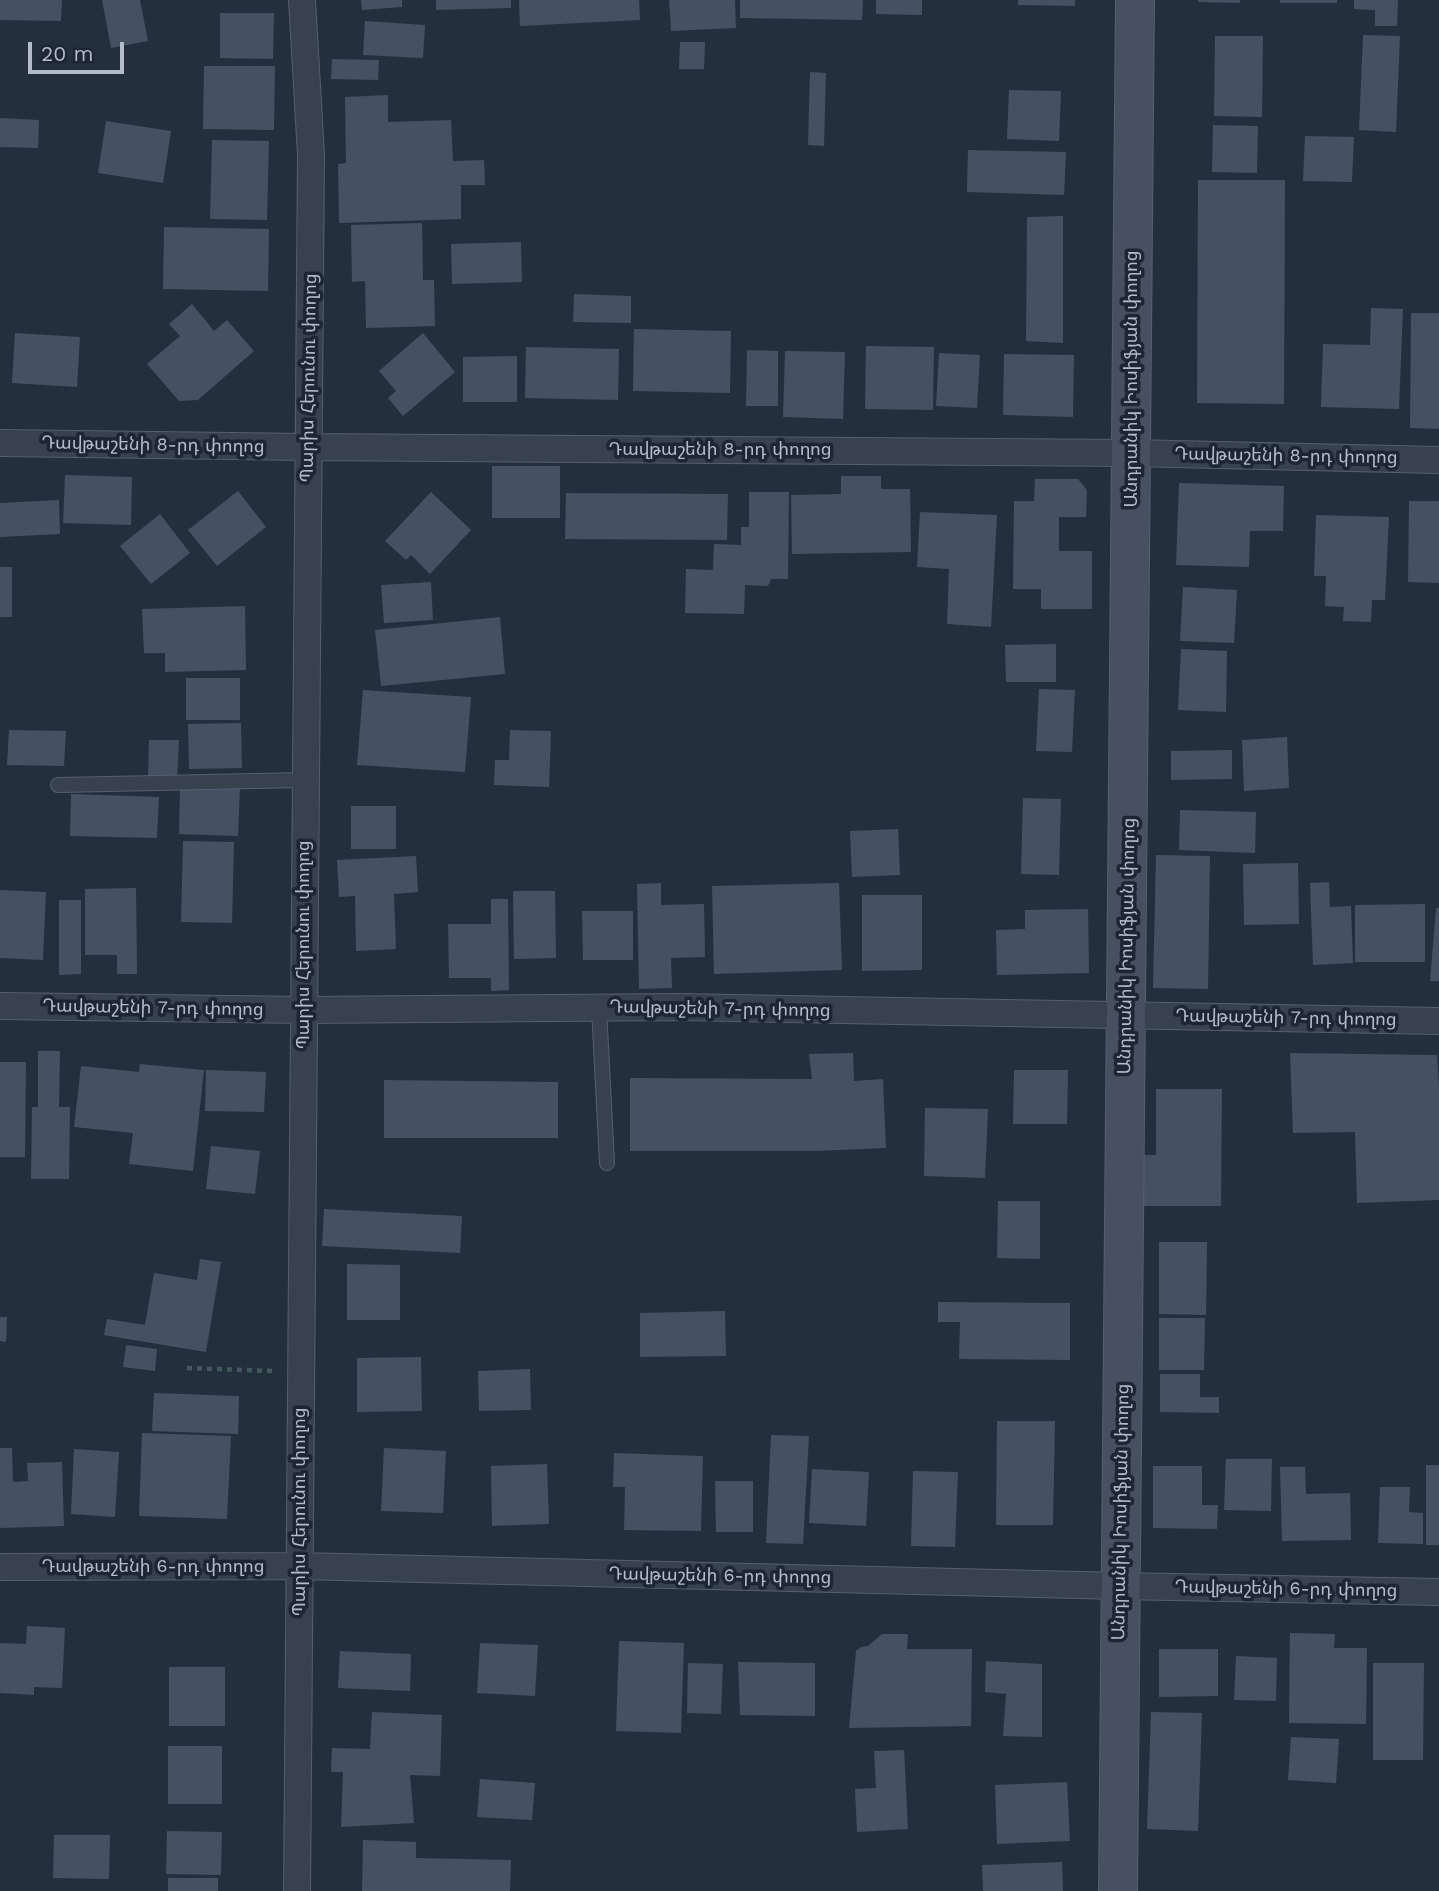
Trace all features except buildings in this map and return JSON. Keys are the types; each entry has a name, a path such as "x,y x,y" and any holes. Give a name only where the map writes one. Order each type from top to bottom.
{"street":[{"name":"Պարիս Հերունու փողոց","path":"297,1891 311,155 302,0"},
{"name":"Անդրանիկ Իոսիֆյան փողոց","path":"1118,1891 1136,0"},
{"name":"Դավթաշենի 8-րդ փողոց","path":"0,443 1131,453 1439,460"},
{"name":"Դավթաշենի 7-րդ փողոց","path":"0,1006 304,1010 679,1007 1439,1021"},
{"name":"Դավթաշենի 6-րդ փողոց","path":"0,1567 299,1566 1439,1592"}],"lane":[{"path":"58,785 306,780"},
{"path":"599,1008 607,1163"}],"path":[{"path":"187,1368 300,1372"}]}
